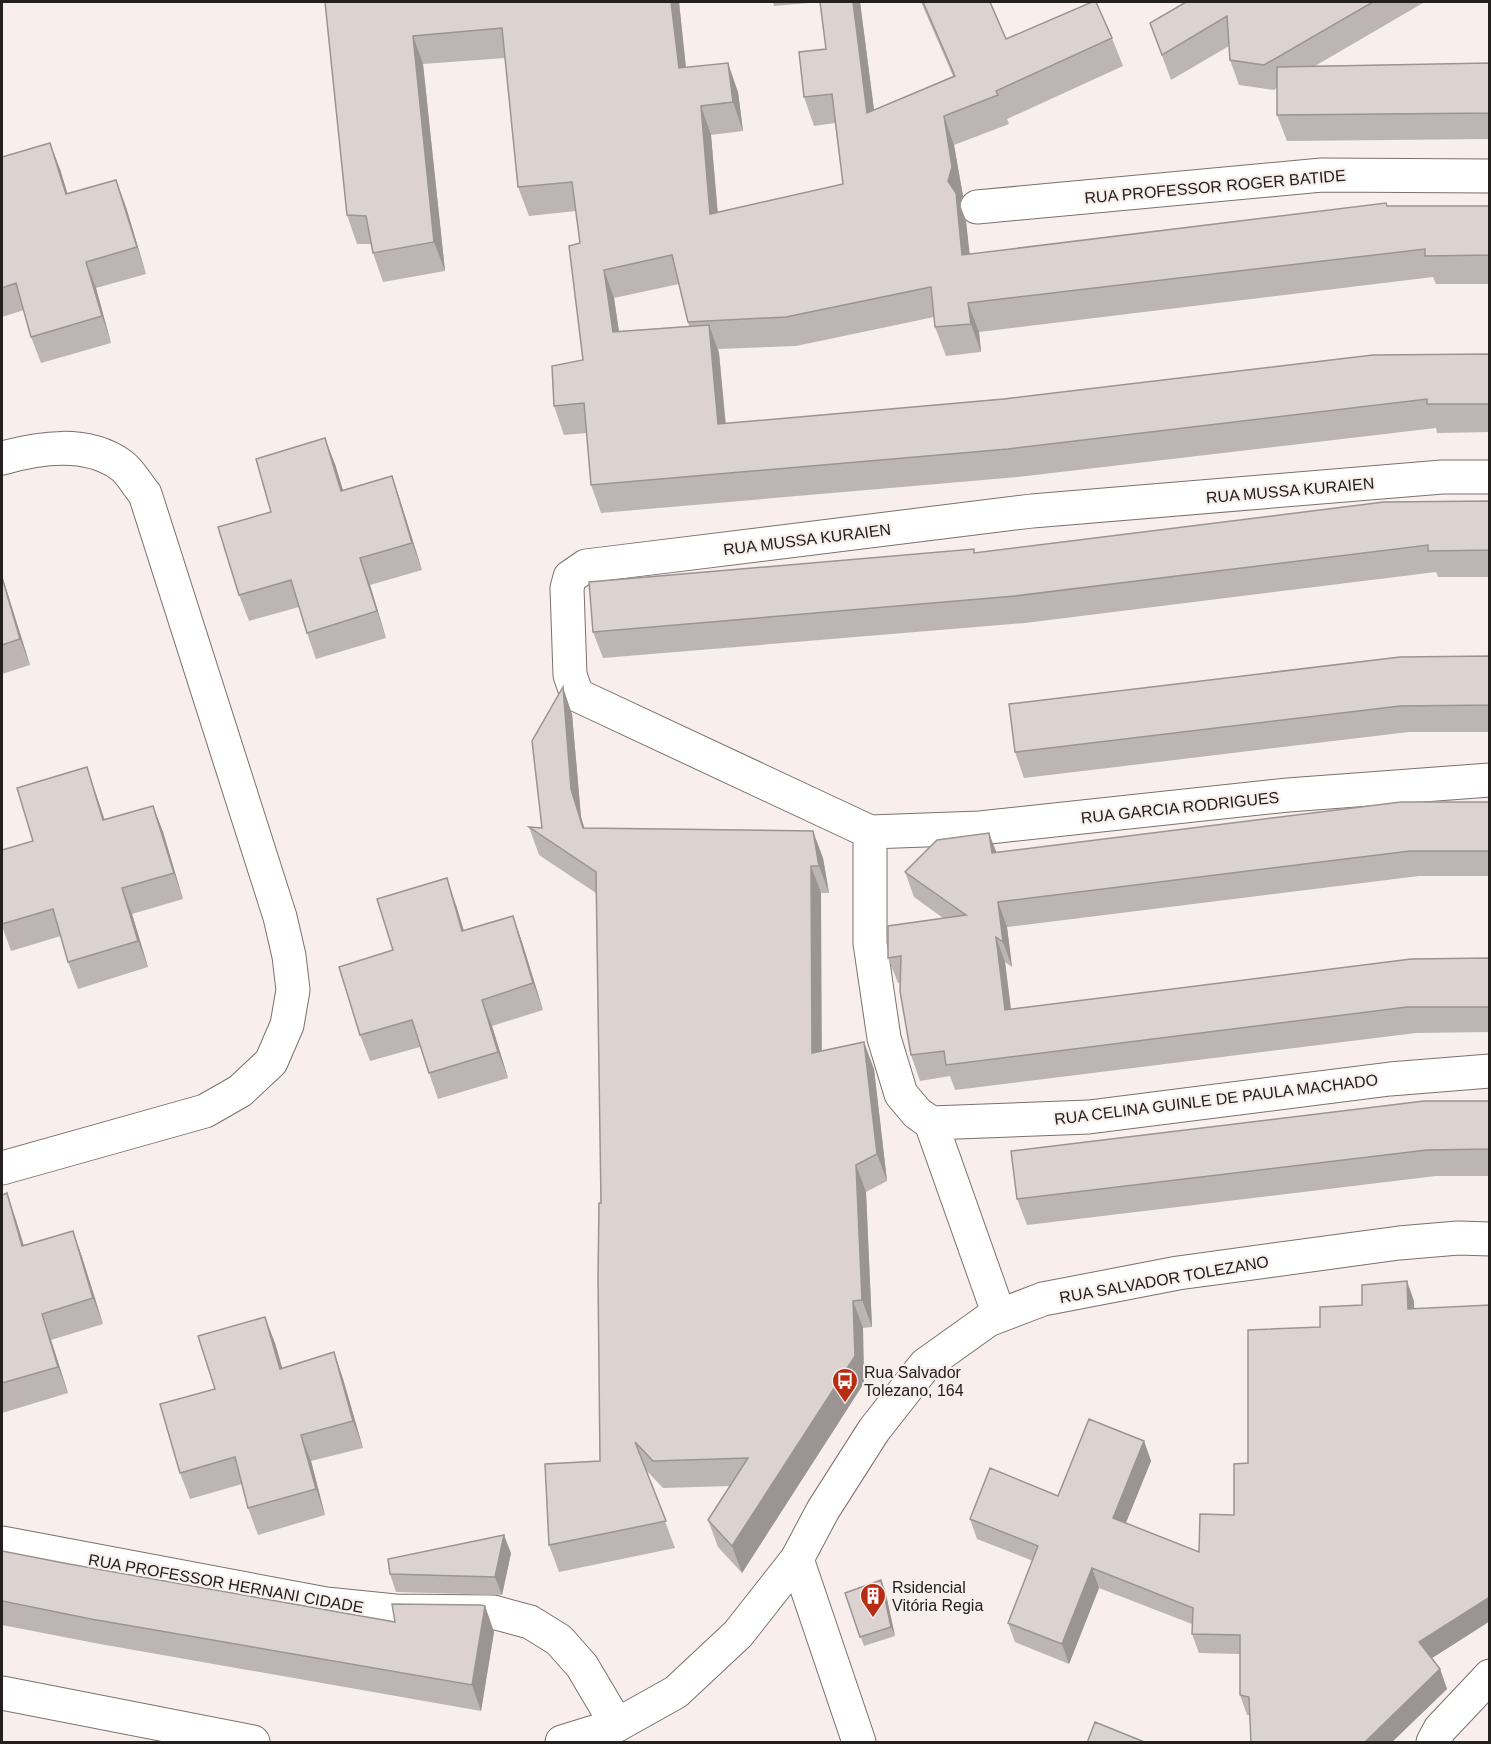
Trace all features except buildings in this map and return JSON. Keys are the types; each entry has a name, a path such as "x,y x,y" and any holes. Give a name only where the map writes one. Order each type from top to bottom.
{"street":[{"name":"RUA PROFESSOR ROGER BATIDE","path":"977,207 1322,175 1490,176"},
{"path":"2,458 38,448 83,449 121,465 145,494 279,917 289,956 293,990 287,1025 271,1062 240,1092 205,1111 2,1168"},
{"name":"RUA MUSSA KURAIEN","path":"870,832 577,695 570,675 567,588 570,577 586,566 1032,511 1442,477 1490,477"},
{"name":"RUA GARCIA RODRIGUES","path":"870,832 980,828 1288,795 1490,780"},
{"path":"870,832 870,943 884,1038 901,1094 917,1113 931,1123 999,1316"},
{"name":"RUA CELINA GUINLE DE PAULA MACHADO","path":"931,1123 1089,1117 1390,1079 1490,1071"},
{"name":"RUA SALVADOR TOLEZANO","path":"562,1743 617,1725 676,1692 738,1634 797,1559 823,1510 874,1430 925,1365 988,1320 1043,1299 1178,1273 1399,1243 1458,1238 1490,1239"},
{"name":"RUA PROFESSOR HERNANI CIDADE","path":"2,1543 326,1604 395,1611 493,1612 530,1622 560,1640 582,1666 617,1725"},
{"path":"797,1559 859,1743"},
{"path":"1433,1743 1440,1729 1490,1676"},
{"path":"2,1693 253,1743"}],"place":[{"name":"Rua Salvador Tolezano, 164","path":"845,1404"},
{"name":"Rsidencial Vitória Regia","path":"873,1619"}]}
